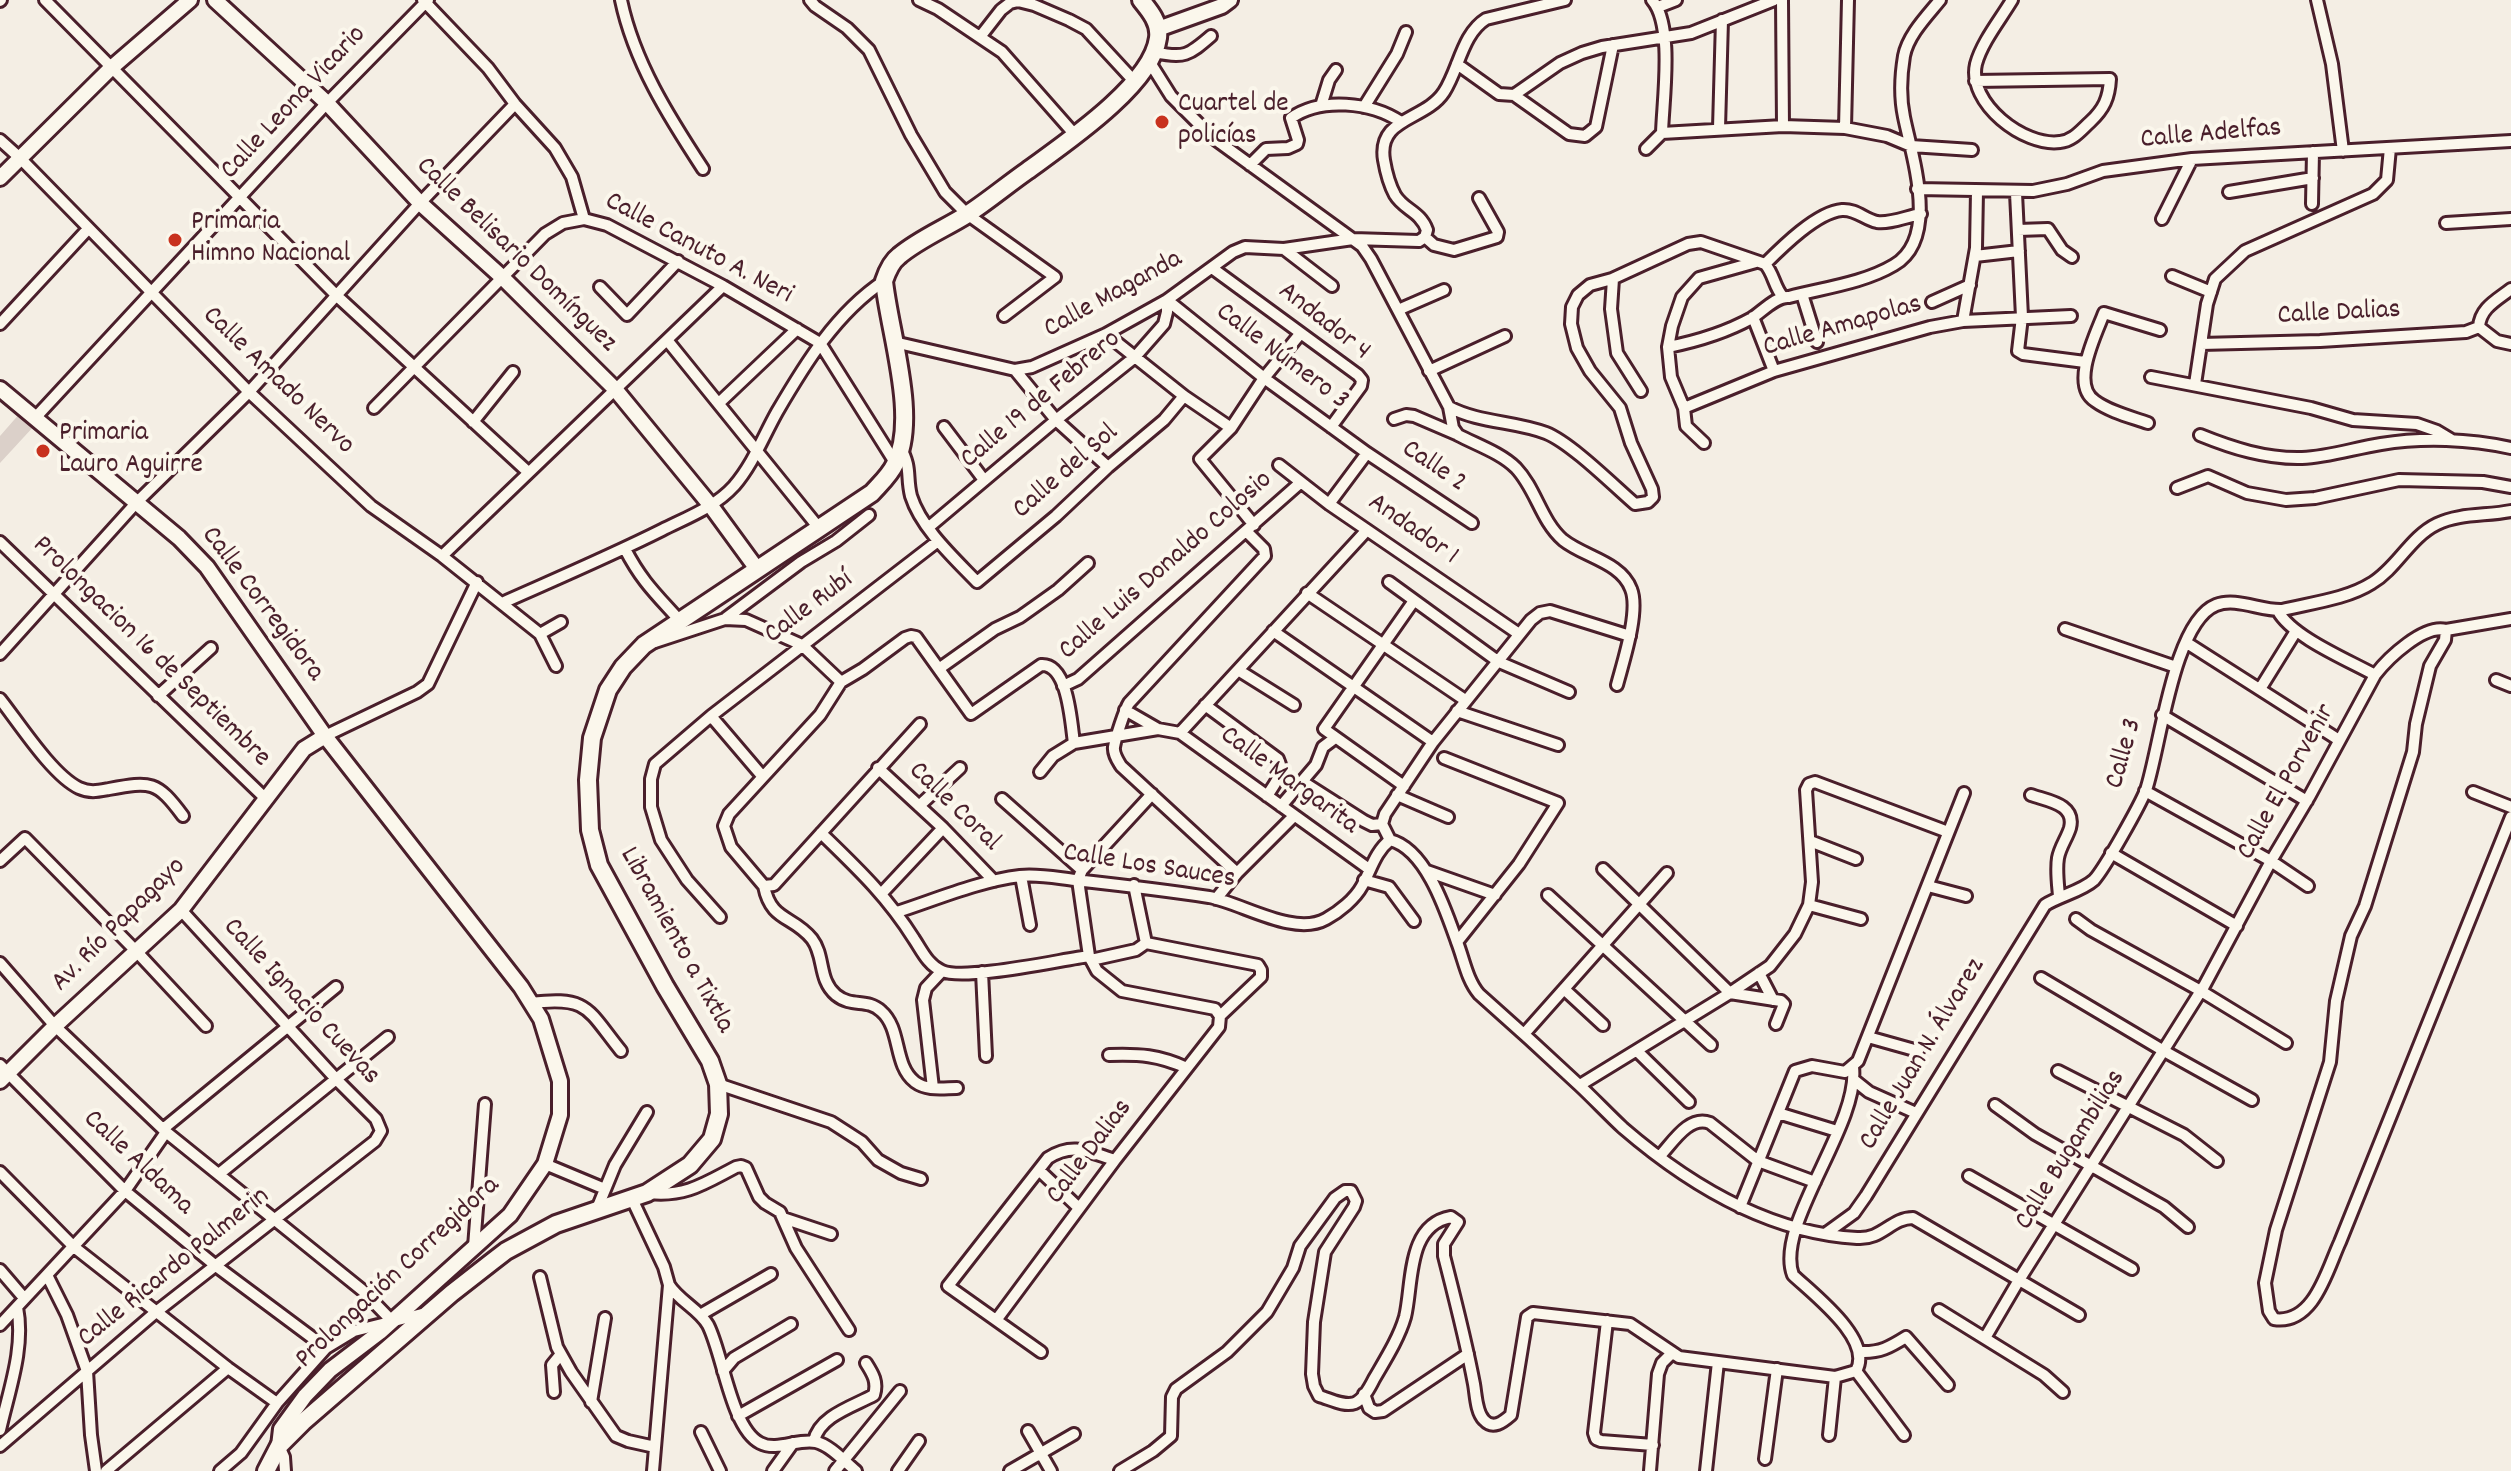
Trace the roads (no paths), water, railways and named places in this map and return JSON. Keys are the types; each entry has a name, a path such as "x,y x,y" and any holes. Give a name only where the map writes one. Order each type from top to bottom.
{"main road":[{"path":"884,281 898,256 967,214 1076,136 1118,99 1152,57 1158,29 1154,17 1141,0"},
{"name":"Libramiento a Tixtla","path":"266,1471 279,1446 303,1422 506,1251 556,1224 640,1196 690,1165 712,1139 719,1114 718,1084 710,1061 599,865 590,830 588,780 592,738 608,690 623,667 644,645 872,493 896,464 904,430 901,382 884,281"}],"street":[{"path":"45,0 337,296 528,472"},
{"path":"0,178 110,69 190,0"},
{"name":"Calle Belisario Domínguez","path":"215,0 327,103 420,203 503,278 615,389 711,506 757,569"},
{"path":"621,0 626,23 652,85 703,169"},
{"path":"810,0 847,28 869,50 911,135 945,192 967,214 1055,277 1004,316"},
{"path":"919,0 1002,52 1076,136"},
{"path":"1158,29 1222,6 1230,0"},
{"path":"1479,198 1498,232 1497,237 1454,250 1434,245 1425,237 1427,230 1423,219 1396,198 1388,181 1384,141 1387,134 1438,100 1472,32 1486,19 1565,0"},
{"path":"1662,133 1665,27 1655,3 1676,0"},
{"path":"1514,95 1560,63 1582,53 1691,33 1774,0"},
{"path":"1782,0 1783,126"},
{"path":"1845,128 1848,0"},
{"path":"1668,347 1714,336 1753,317 1783,297 1867,276 1895,264 1907,253 1915,241 1921,214 1903,114 1904,53 1915,31 1940,0"},
{"path":"1975,81 2110,79 2109,97 2095,117 2072,139 2061,142 2012,130 1996,115 1975,81 1976,63 2012,0"},
{"path":"2317,0 2332,64 2343,151"},
{"name":"Calle Leona Vicario","path":"35,418 327,103 426,1"},
{"name":"Calle Canuto A. Neri","path":"426,1 488,68 515,104 555,148 572,177 584,219 607,225 678,261 820,343 896,464"},
{"path":"980,37 1010,3 1018,1 1034,5 1086,29 1134,81"},
{"path":"1719,128 1722,20"},
{"path":"1364,107 1397,54 1406,32"},
{"path":"1211,36 1191,53 1152,57 1171,96 1212,137 1362,246 1449,407 1453,428 1458,435"},
{"path":"1457,64 1499,94 1514,95 1569,134 1585,136 1596,127 1613,45"},
{"path":"1321,106 1329,80 1336,70"},
{"path":"0,654 137,502 249,392 420,203 515,104"},
{"path":"1250,165 1266,149 1288,148 1297,144 1291,118 1321,106 1364,107 1401,122"},
{"path":"1646,149 1662,133 1783,126 1845,128 1887,136 1911,146 1972,150"},
{"name":"Calle Amado Nervo","path":"0,140 249,392 371,506 477,582 540,634"},
{"name":"Calle Adelfas","path":"1917,189 2016,193 2067,184 2103,171 2192,159 2511,141"},
{"path":"2195,384 2215,279 2245,251 2383,187 2387,180 2390,148"},
{"path":"2312,204 2313,152"},
{"path":"2162,219 2192,159"},
{"path":"2229,192 2313,178"},
{"path":"1963,321 1975,256 1977,191"},
{"path":"2016,193 2022,317 2018,351 2085,362"},
{"path":"1704,443 1686,426 1684,408 1671,377 1668,347 1682,297 1692,283 1699,278 1762,263 1830,212 1857,212 1876,222 1921,214"},
{"path":"374,408 545,234 563,223 584,219"},
{"path":"2446,223 2511,219"},
{"path":"0,324 88,229"},
{"path":"2018,230 2048,229 2062,250 2072,257"},
{"name":"Calle Maganda","path":"1015,370 1032,367 1106,334 1167,300 1233,252 1245,247 1284,249 1353,239 1407,242 1425,237"},
{"path":"1449,407 1462,414 1545,433 1563,442 1635,504 1648,502 1653,497 1652,489 1631,443 1620,408 1590,371 1577,348 1571,324 1572,307 1578,295 1590,285 1613,279 1674,249 1701,242 1762,263 1770,270 1776,290 1783,297"},
{"path":"1284,249 1332,286"},
{"path":"1975,256 2019,251"},
{"path":"600,287 627,315 678,261"},
{"name":"Andador 4","path":"1212,268 1362,380 1361,386 1331,427"},
{"path":"2172,276 2211,292"},
{"path":"1613,279 1611,309 1617,353 1641,391"},
{"path":"502,603 625,549 711,506 738,481 820,343 862,296 884,281"},
{"path":"1932,302 1970,285"},
{"path":"442,556 723,286"},
{"path":"2511,289 2479,318 2479,327 2497,341 2511,344"},
{"path":"1398,310 1444,290"},
{"path":"1802,294 1817,342"},
{"name":"Calle 19 de Febrero","path":"929,527 1135,357 1164,324 1167,300"},
{"name":"Calle Número 3","path":"1167,300 1264,378 1367,453"},
{"path":"2148,423 2093,400 2086,389 2085,362 2104,313 2160,330"},
{"path":"2022,317 2071,316"},
{"path":"1753,317 1774,371"},
{"name":"Calle Amapolas","path":"1684,408 1774,371 1930,327 2022,317"},
{"name":"Calle Dalias","path":"2201,344 2439,334 2466,332 2479,327"},
{"path":"719,403 797,329"},
{"path":"1106,334 1184,396 1231,428"},
{"path":"1237,873 1121,766 1114,748 1125,710 1265,556 1251,529 1200,459 1231,428 1264,378 1300,334"},
{"path":"1429,371 1505,336"},
{"path":"667,340 819,528"},
{"path":"894,342 1015,370 1056,420 1108,467"},
{"path":"473,422 513,372"},
{"path":"2151,377 2311,408 2353,420 2417,424 2453,440"},
{"name":"Calle Corregidora","path":"0,389 179,538 207,567 325,736"},
{"name":"Calle del Sol","path":"938,541 977,582 1164,420 1184,396"},
{"path":"1394,419 1414,416 1503,458 1517,469 1546,518 1564,541 1619,572 1634,597 1630,636 1617,685"},
{"path":"944,427 984,480"},
{"path":"2200,435 2252,452 2304,458 2345,453 2380,444 2453,440 2511,448"},
{"path":"900,447 910,472 912,500 938,541"},
{"path":"1329,504 1367,453"},
{"name":"Calle 2","path":"1367,453 1472,523"},
{"name":"Andador 1","path":"1279,465 1329,504 1519,634"},
{"path":"2177,488 2208,476 2247,493 2286,500 2315,498 2399,480 2471,481 2511,487"},
{"name":"Calle Luis Donaldo Colosio","path":"1063,686 1078,679 1300,483"},
{"path":"2375,675 2296,631 2278,611 2354,592 2374,582 2419,536 2437,524 2511,511"},
{"path":"644,645 725,619 869,515"},
{"path":"1125,710 1158,729 1180,733 1367,530"},
{"name":"Calle Rubí","path":"720,917 672,860 661,840 651,807 651,779 655,764 711,716 938,541"},
{"name":"Prolongacion 16 de Septiembre","path":"0,542 266,799"},
{"path":"625,549 638,575 681,622"},
{"path":"940,668 995,629 1020,617 1058,590 1088,563"},
{"path":"325,736 428,684 477,582"},
{"path":"1389,582 1499,662 1569,692"},
{"path":"1307,593 1465,700"},
{"path":"1413,602 1324,729 1400,790 1448,817"},
{"name":"Calle 3","path":"2059,896 2093,881 2145,791 2176,667 2204,612 2219,604 2233,603 2278,611"},
{"path":"1630,636 1550,611 1540,613 1465,700 1385,814 1382,824 1390,840 1399,842 1427,871 1474,988 1623,1128 1687,1178 1740,1207 1796,1227 1861,1239 1883,1233 1905,1218 1913,1218 2079,1315"},
{"path":"725,619 746,620 802,645 841,682"},
{"name":"Calle El Porvenir","path":"2201,991 2375,675 2387,659 2421,636 2438,629 2511,619"},
{"path":"556,666 540,634 561,622"},
{"path":"2065,629 2176,667"},
{"path":"2446,630 2445,640 2430,666 2416,724 2413,752 2365,906 2351,936 2336,1001 2330,1062 2276,1230 2265,1283 2269,1311 2274,1319 2284,1321 2302,1312 2315,1297 2511,817"},
{"path":"1273,631 1433,742"},
{"path":"2260,689 2296,631"},
{"path":"957,1088 925,1088 915,1082 904,1071 890,1022 880,1009 866,1003 846,1002 832,992 823,977 812,940 777,914 767,902 764,886 731,847 724,826 729,814 820,715 841,682 911,636 916,637 940,668 971,714 1041,665 1053,667 1063,686 1074,743"},
{"path":"2187,643 2339,740"},
{"path":"158,696 211,648"},
{"path":"1238,670 1294,705"},
{"path":"2496,680 2511,686"},
{"path":"0,699 43,754 78,788 92,792 141,783 155,787 169,797 183,816"},
{"path":"1205,705 1278,759 1281,774 1267,796"},
{"path":"1457,711 1558,745"},
{"path":"2162,715 2307,801"},
{"path":"711,716 763,777"},
{"path":"764,886 774,885 920,724"},
{"path":"1040,772 1053,756 1074,743 1158,729"},
{"name":"Calle Margarita","path":"1180,733 1369,869"},
{"name":"Av. Río Papagayo","path":"3,1073 181,910 304,749 325,736"},
{"name":"Prolongación Corregidora","path":"279,1446 281,1429 305,1396 330,1370 392,1321 510,1215 545,1164 560,1115 560,1081 541,1019 325,736"},
{"path":"1281,806 1316,765 1323,747 1335,738"},
{"path":"1444,758 1558,803 1519,864 1457,942"},
{"name":"Calle Coral","path":"878,768 994,881"},
{"path":"919,806 960,768"},
{"path":"1303,782 1364,821 1372,825 1382,824"},
{"path":"1580,1085 1770,966 1795,934 1809,905 1812,882 1806,790 1809,784 1815,782 1948,832"},
{"path":"2145,791 2271,861 2308,886"},
{"path":"2473,792 2511,807"},
{"path":"1740,1207 1795,1071 1805,1066 1845,1072 1858,1061 1964,793"},
{"path":"1080,875 1152,794"},
{"path":"2031,795 2062,805 2071,819 2058,856 2059,896"},
{"path":"1002,799 1080,875 1090,958 1097,971 1122,991 1215,1009 1220,1016"},
{"path":"1216,899 1237,873 1294,816"},
{"path":"882,893 943,828"},
{"path":"821,833 882,893 929,963 955,974 1136,950 1146,943 1134,885"},
{"path":"0,861 25,838 206,1026"},
{"name":"Calle Los Sauces","path":"897,912 994,881 1021,876 1080,875 1216,899 1293,924 1311,924 1325,920 1353,898 1382,847 1390,840"},
{"path":"1810,841 1856,859"},
{"path":"2111,853 2237,926"},
{"path":"1603,869 1730,993 1781,1001 1784,1004 1776,1024"},
{"path":"1427,871 1495,895"},
{"path":"1524,1034 1667,873"},
{"path":"1021,876 1030,925"},
{"name":"Calle Margarita","path":"1364,880 1389,887 1414,921"},
{"path":"1928,886 1966,896"},
{"path":"1548,895 1711,1045"},
{"name":"Calle Juan N. Álvarez","path":"1825,1234 1854,1213 2037,916 2045,905 2059,896"},
{"path":"1809,905 1861,919"},
{"name":"Calle Ignacio Cuevas","path":"181,910 376,1119 381,1131"},
{"path":"2076,919 2286,1043"},
{"name":"Calle Dalias","path":"997,1319 1219,1027 1220,1016 1261,977 1258,965 1146,943"},
{"path":"0,963 55,1026 165,1130 362,1290 392,1321"},
{"path":"933,1088 923,1000 926,988 942,971"},
{"path":"982,972 986,1056"},
{"path":"1759,973 1773,1000"},
{"path":"2041,978 2252,1100"},
{"path":"0,1325 125,1191 165,1130 336,987"},
{"path":"1564,989 1603,1025"},
{"name":"Calle Bugambilias","path":"1985,1338 2201,991"},
{"path":"531,1003 574,1001 586,1008 621,1051"},
{"path":"219,1174 388,1037"},
{"path":"1868,1037 1918,1051"},
{"path":"1637,1051 1689,1102"},
{"path":"1109,1055 1148,1055 1187,1068"},
{"path":"1125,1468 1171,1436 1172,1397 1176,1389 1227,1352 1267,1312 1293,1268 1300,1246 1335,1198 1345,1191 1351,1191 1356,1201 1325,1252 1314,1322 1312,1374 1319,1396 1353,1404 1364,1394 1405,1319 1413,1256 1419,1243 1435,1223 1451,1217 1458,1222 1444,1244 1444,1256 1478,1408 1484,1420 1493,1425 1511,1415 1527,1317 1533,1313 1637,1327 1679,1357 1835,1377 1856,1371 1860,1352 1841,1320 1793,1275 1789,1266 1796,1227 1837,1131 1854,1080 1853,1067"},
{"path":"2058,1071 2184,1135 2217,1161"},
{"name":"Calle Aldama","path":"3,1073 125,1191 216,1266 326,1348"},
{"path":"1854,1080 1869,1092 1916,1113"},
{"path":"718,1084 831,1122 862,1142 878,1160 901,1173 921,1179"},
{"path":"474,1247 485,1104"},
{"path":"1995,1105 2035,1134 2164,1207 2188,1227"},
{"path":"597,1209 615,1165 647,1112"},
{"path":"1778,1113 1837,1131"},
{"path":"1660,1156 1692,1122 1702,1120 1758,1161 1815,1182"},
{"name":"Calle Ricardo Palmerin","path":"0,1446 156,1312 375,1141 381,1131"},
{"path":"1041,1352 948,1286 1048,1158 1062,1149 1075,1149 1115,1160"},
{"path":"545,1164 605,1189"},
{"path":"849,1330 796,1248 780,1212 759,1197 746,1168 741,1166 684,1193 640,1196 669,1285 676,1296 706,1321 738,1416 751,1436 771,1446 814,1441 824,1445 856,1471"},
{"path":"1039,1170 1079,1208"},
{"path":"0,1172 74,1247 277,1403"},
{"path":"1969,1176 2132,1269"},
{"path":"783,1218 831,1234"},
{"path":"0,1270 21,1302 18,1351 0,1430"},
{"path":"700,1315 771,1274"},
{"path":"47,1275 67,1315 87,1371 96,1471"},
{"path":"540,1277 561,1354 591,1402 616,1436 655,1447"},
{"path":"653,1471 669,1285"},
{"path":"1939,1310 2044,1375 2063,1392"},
{"path":"220,1471 241,1453 277,1403 326,1348 354,1331 430,1312"},
{"path":"591,1402 605,1318"},
{"path":"1607,1321 1594,1433 1596,1439 1653,1445"},
{"path":"723,1371 734,1358 791,1324"},
{"path":"1860,1352 1875,1353 1906,1337 1948,1385"},
{"path":"1650,1471 1658,1374 1662,1363 1672,1353"},
{"path":"554,1392 552,1365 561,1354"},
{"path":"1364,1394 1369,1408 1375,1412 1383,1411 1468,1354"},
{"path":"738,1416 837,1360"},
{"path":"1706,1471 1718,1362"},
{"path":"814,1441 815,1433 828,1420 874,1395 875,1378 866,1363"},
{"path":"106,1471 228,1368"},
{"path":"1765,1459 1777,1369"},
{"path":"1856,1371 1904,1435"},
{"path":"1829,1435 1835,1377"},
{"path":"835,1471 900,1391"},
{"path":"1028,1431 1051,1471"},
{"path":"701,1432 720,1471"},
{"path":"1010,1471 1074,1434"},
{"path":"898,1471 919,1441"},
{"path":"773,1471 793,1443"},
{"path":"279,1446 285,1471"}],"place":[{"name":"Cuartel de policías","path":"1162,122"},
{"name":"Primaria Himno Nacional","path":"175,240"},
{"name":"Primaria Lauro Aguirre","path":"43,451"}]}
